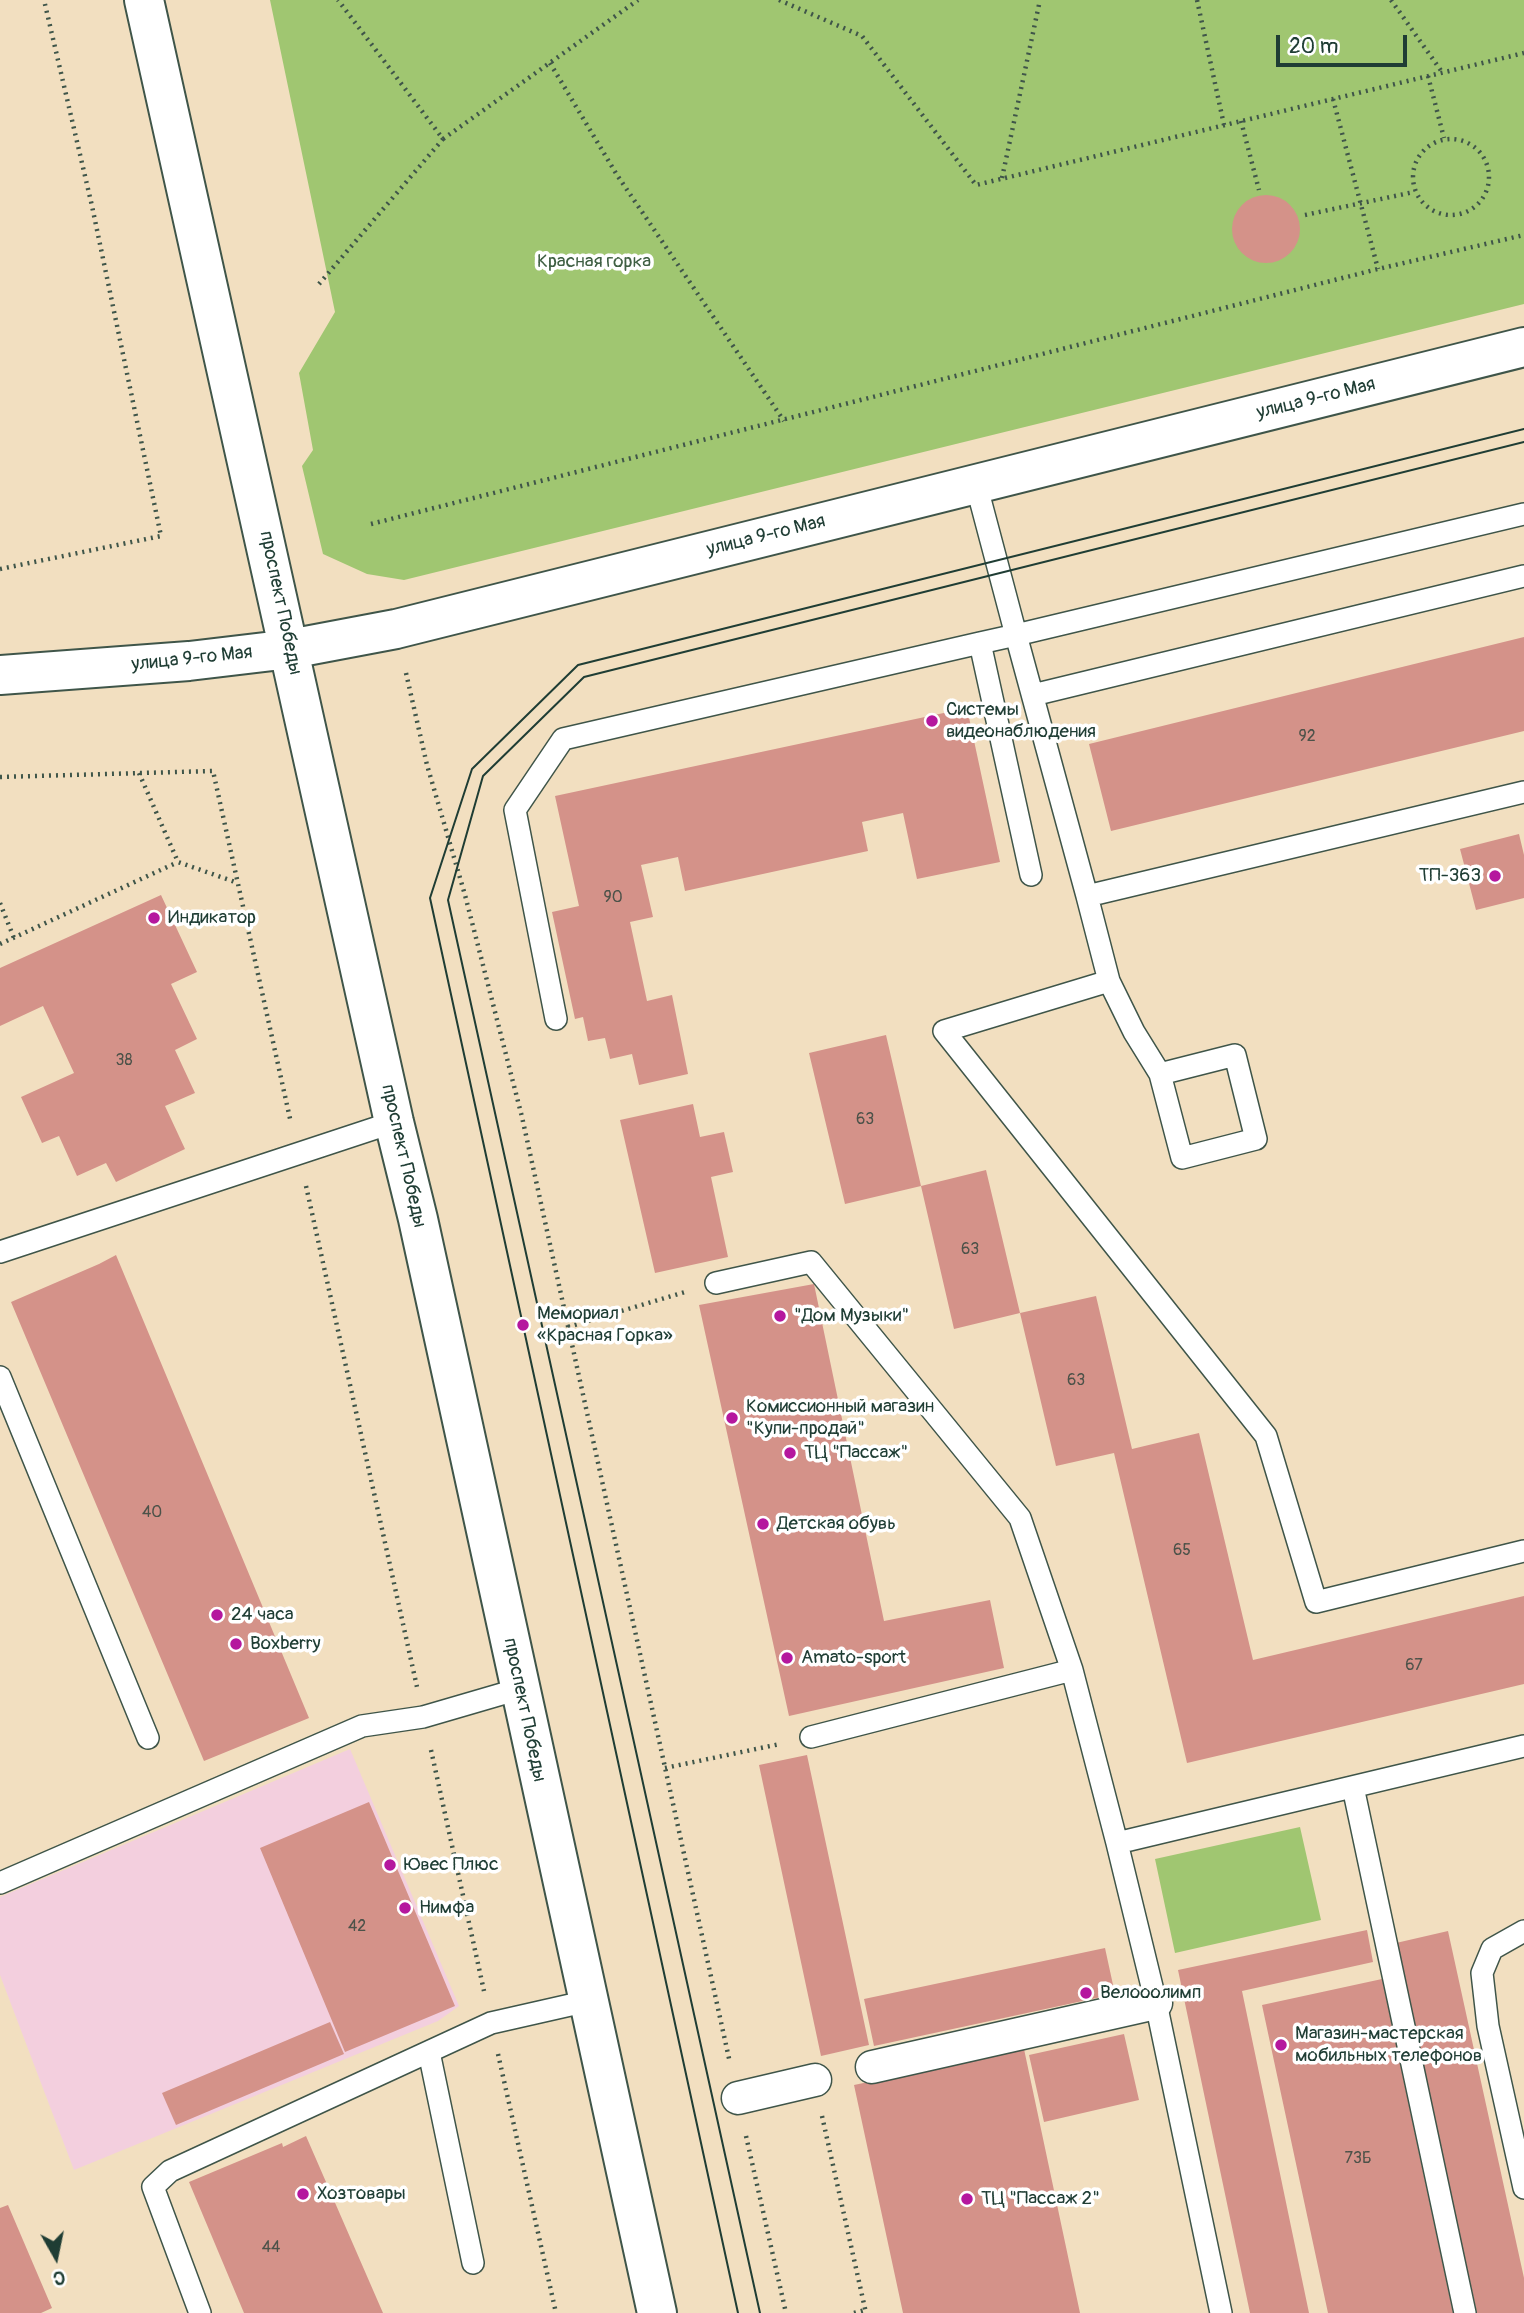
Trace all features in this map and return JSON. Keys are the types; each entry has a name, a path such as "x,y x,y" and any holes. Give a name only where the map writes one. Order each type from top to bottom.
{"street":[{"name":"проспект Победы","path":"144,0 394,1122 418,1219 657,2313"},
{"name":"улица 9-го Мая","path":"0,675 189,661 290,649 396,629 1524,347"},
{"path":"872,2067 1156,2003"},
{"path":"738,2098 815,2080"}],"lane":[{"path":"976,484 1109,981 1160,1074 1182,1158 1256,1139 1235,1055 1160,1074"},
{"path":"555,1019 515,810 563,739 1524,514"},
{"path":"1033,695 1524,576"},
{"path":"980,643 1031,875"},
{"path":"1087,896 1524,792"},
{"path":"1109,981 944,1031 1266,1436 1316,1602 1524,1551"},
{"path":"0,1252 394,1122"},
{"path":"716,1283 811,1262 1020,1518 1072,1670 1117,1843 1156,2003 1221,2313"},
{"path":"0,1377 148,1738"},
{"path":"811,1737 1072,1670"},
{"path":"0,1883 362,1726 424,1717 519,1689"},
{"path":"1117,1843 1524,1746"},
{"path":"1353,1787 1465,2313"},
{"path":"1524,1931 1492,1949 1482,1973 1488,2026 1524,2188"},
{"path":"200,2313 153,2187 170,2171 491,2023 588,2001"},
{"path":"429,2052 473,2263"}],"path":[{"path":"0,569 161,536 92,206 44,0"},
{"path":"338,0 443,139"},
{"path":"319,284 443,139 638,0"},
{"path":"779,0 862,36 976,185 1524,53"},
{"path":"1002,178 1040,0"},
{"path":"1197,0 1224,125"},
{"path":"1391,0 1442,72"},
{"path":"550,63 617,175 783,421"},
{"path":"1428,76 1444,138"},
{"path":"1333,99 1378,269"},
{"path":"1241,121 1259,190"},
{"path":"1444,138 1466,141 1483,155 1490,175 1485,197 1469,212 1448,216 1427,209 1414,192 1412,168 1424,149 1444,138"},
{"path":"1305,215 1414,192"},
{"path":"371,524 1378,269 1524,235"},
{"path":"406,673 522,1117 786,2313"},
{"path":"0,777 213,771 556,2313"},
{"path":"139,773 178,862"},
{"path":"0,944 178,862 238,884"},
{"path":"0,903 14,937"},
{"path":"568,1327 716,1283"},
{"path":"665,1768 750,1751"},
{"path":"815,2080 865,2312 854,2313"}],"shaded area":[{"path":"350,1749 459,2006 438,2021 74,2170 0,1975 0,1897"}],"green space":[{"name":"Красная горка","path":"270,0 1524,0 1524,304 404,580 367,574 323,554 302,466 313,450 299,373 335,312"},
{"path":"1300,1827 1321,1920 1175,1953 1155,1859"}],"building":[{"path":"1266,195 1279,198 1290,205 1297,216 1300,229 1297,242 1290,253 1279,260 1266,263 1253,260 1242,253 1235,242 1232,229 1235,216 1242,205 1253,198"},
{"path":"1524,637 1524,731 1111,831 1089,744"},
{"path":"967,708 1000,862 917,879 903,813 862,822 868,851 685,891 678,857 641,865 653,917 630,922 647,1001 672,995 688,1074 639,1085 632,1054 610,1059 605,1038 588,1041 583,1017 575,1019 552,912 579,906 555,796"},
{"name":"ТП-363","path":"1519,834 1524,855 1524,898 1476,910 1460,849"},
{"path":"161,895 197,972 171,984 197,1039 175,1050 195,1093 165,1106 185,1149 116,1182 106,1163 77,1176 59,1136 42,1143 21,1097 74,1073 43,1006 0,1026 0,968"},
{"path":"886,1035 921,1186 845,1204 809,1053"},
{"path":"693,1104 700,1137 724,1132 733,1172 711,1177 728,1257 655,1273 620,1120"},
{"path":"986,1170 1020,1313 954,1329 921,1186"},
{"path":"116,1255 309,1718 204,1761 11,1302"},
{"name":"ТЦ \"Пассаж\"","path":"814,1284 884,1621 990,1600 1004,1668 789,1716 699,1305"},
{"path":"1096,1296 1132,1449 1199,1433 1253,1660 1524,1596 1524,1684 1187,1763 1114,1453 1056,1466 1020,1313"},
{"path":"807,1755 869,2045 821,2056 759,1765"},
{"path":"369,1802 455,2006 345,2052 260,1848"},
{"path":"1367,1930 1373,1962 1242,1991 1309,2313 1250,2313 1178,1970"},
{"path":"1448,1931 1524,2278 1524,2313 1477,2313 1396,1943"},
{"path":"1105,1948 1115,1994 874,2046 864,1999"},
{"path":"1382,1979 1453,2313 1328,2313 1262,2005"},
{"path":"330,2022 344,2054 176,2125 162,2093"},
{"path":"1124,2034 1139,2100 1044,2122 1029,2055"},
{"name":"ТЦ \"Пассаж 2\"","path":"1024,2049 1080,2313 903,2313 854,2085"},
{"path":"306,2136 383,2313 244,2313 189,2182 282,2143 283,2147"},
{"path":"8,2205 52,2308 41,2313 0,2313 0,2208"}],"tram line":[{"path":"738,2313 430,898 472,769 578,665 1524,429"},
{"path":"760,2313 448,900 483,776 584,677 1524,442"}],"place":[{"name":"Системы видеонаблюдения","path":"932,721"},
{"name":"ТП-363","path":"1495,876"},
{"name":"Индикатор","path":"154,918"},
{"name":"\"Дом Музыки\"","path":"780,1316"},
{"name":"Мемориал «Красная Горка»","path":"523,1325"},
{"name":"Комиссионный магазин \"Купи-продай\"","path":"732,1418"},
{"name":"ТЦ \"Пассаж\"","path":"790,1453"},
{"name":"Детская обувь","path":"763,1524"},
{"name":"24 часа","path":"217,1615"},
{"name":"Boxberry","path":"236,1644"},
{"name":"Amato-sport","path":"787,1658"},
{"name":"Ювес Плюс","path":"390,1865"},
{"name":"Нимфа","path":"405,1908"},
{"name":"Велооолимп","path":"1086,1993"},
{"name":"Магазин-мастерская мобильных телефонов","path":"1281,2045"},
{"name":"Хозтовары","path":"303,2194"},
{"name":"ТЦ \"Пассаж 2\"","path":"967,2199"}]}
